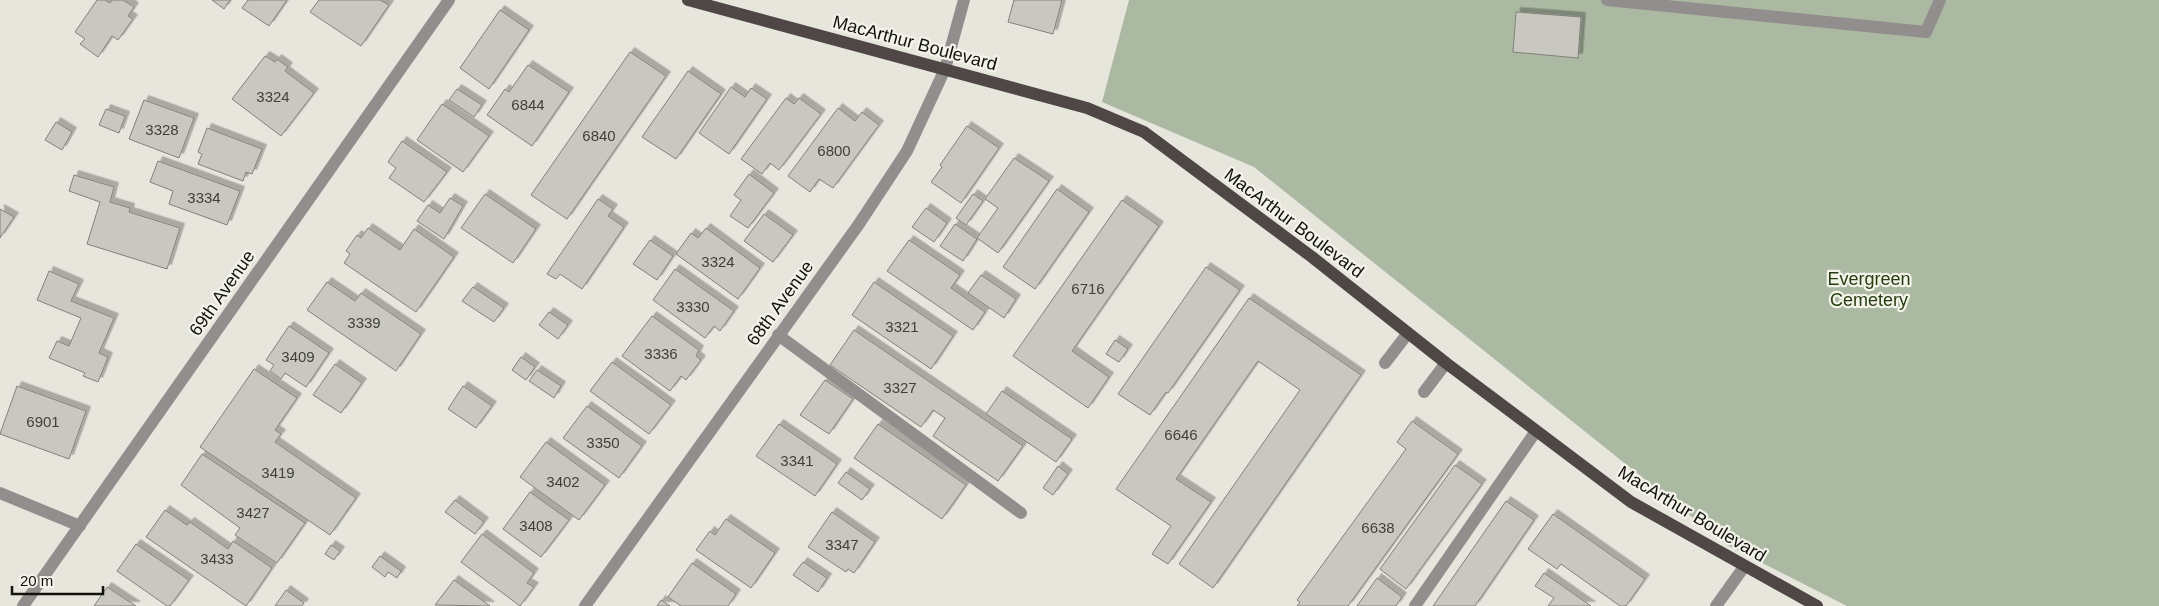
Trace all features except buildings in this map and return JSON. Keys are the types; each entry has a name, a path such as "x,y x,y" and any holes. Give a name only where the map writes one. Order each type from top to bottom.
{"main road":[{"name":"MacArthur Boulevard","path":"688,0 1087,108 1144,132 1312,257 1446,363 1631,502 1744,567 1817,606"}],"street":[{"name":"69th Avenue","path":"23,606 449,0"},
{"name":"68th Avenue","path":"585,606 859,224 907,150 945,69 964,0"},
{"path":"1607,0 1926,32 1940,0"},
{"path":"1385,363 1408,333"},
{"path":"778,335 1021,513"},
{"path":"1424,392 1446,363"},
{"path":"1415,606 1536,431"},
{"path":"0,493 80,526"},
{"path":"1716,606 1744,567"}],"green space":[{"name":"Evergreen Cemetery","path":"1129,0 2159,0 2159,606 1847,606 1727,545 1254,167 1102,102"}]}
